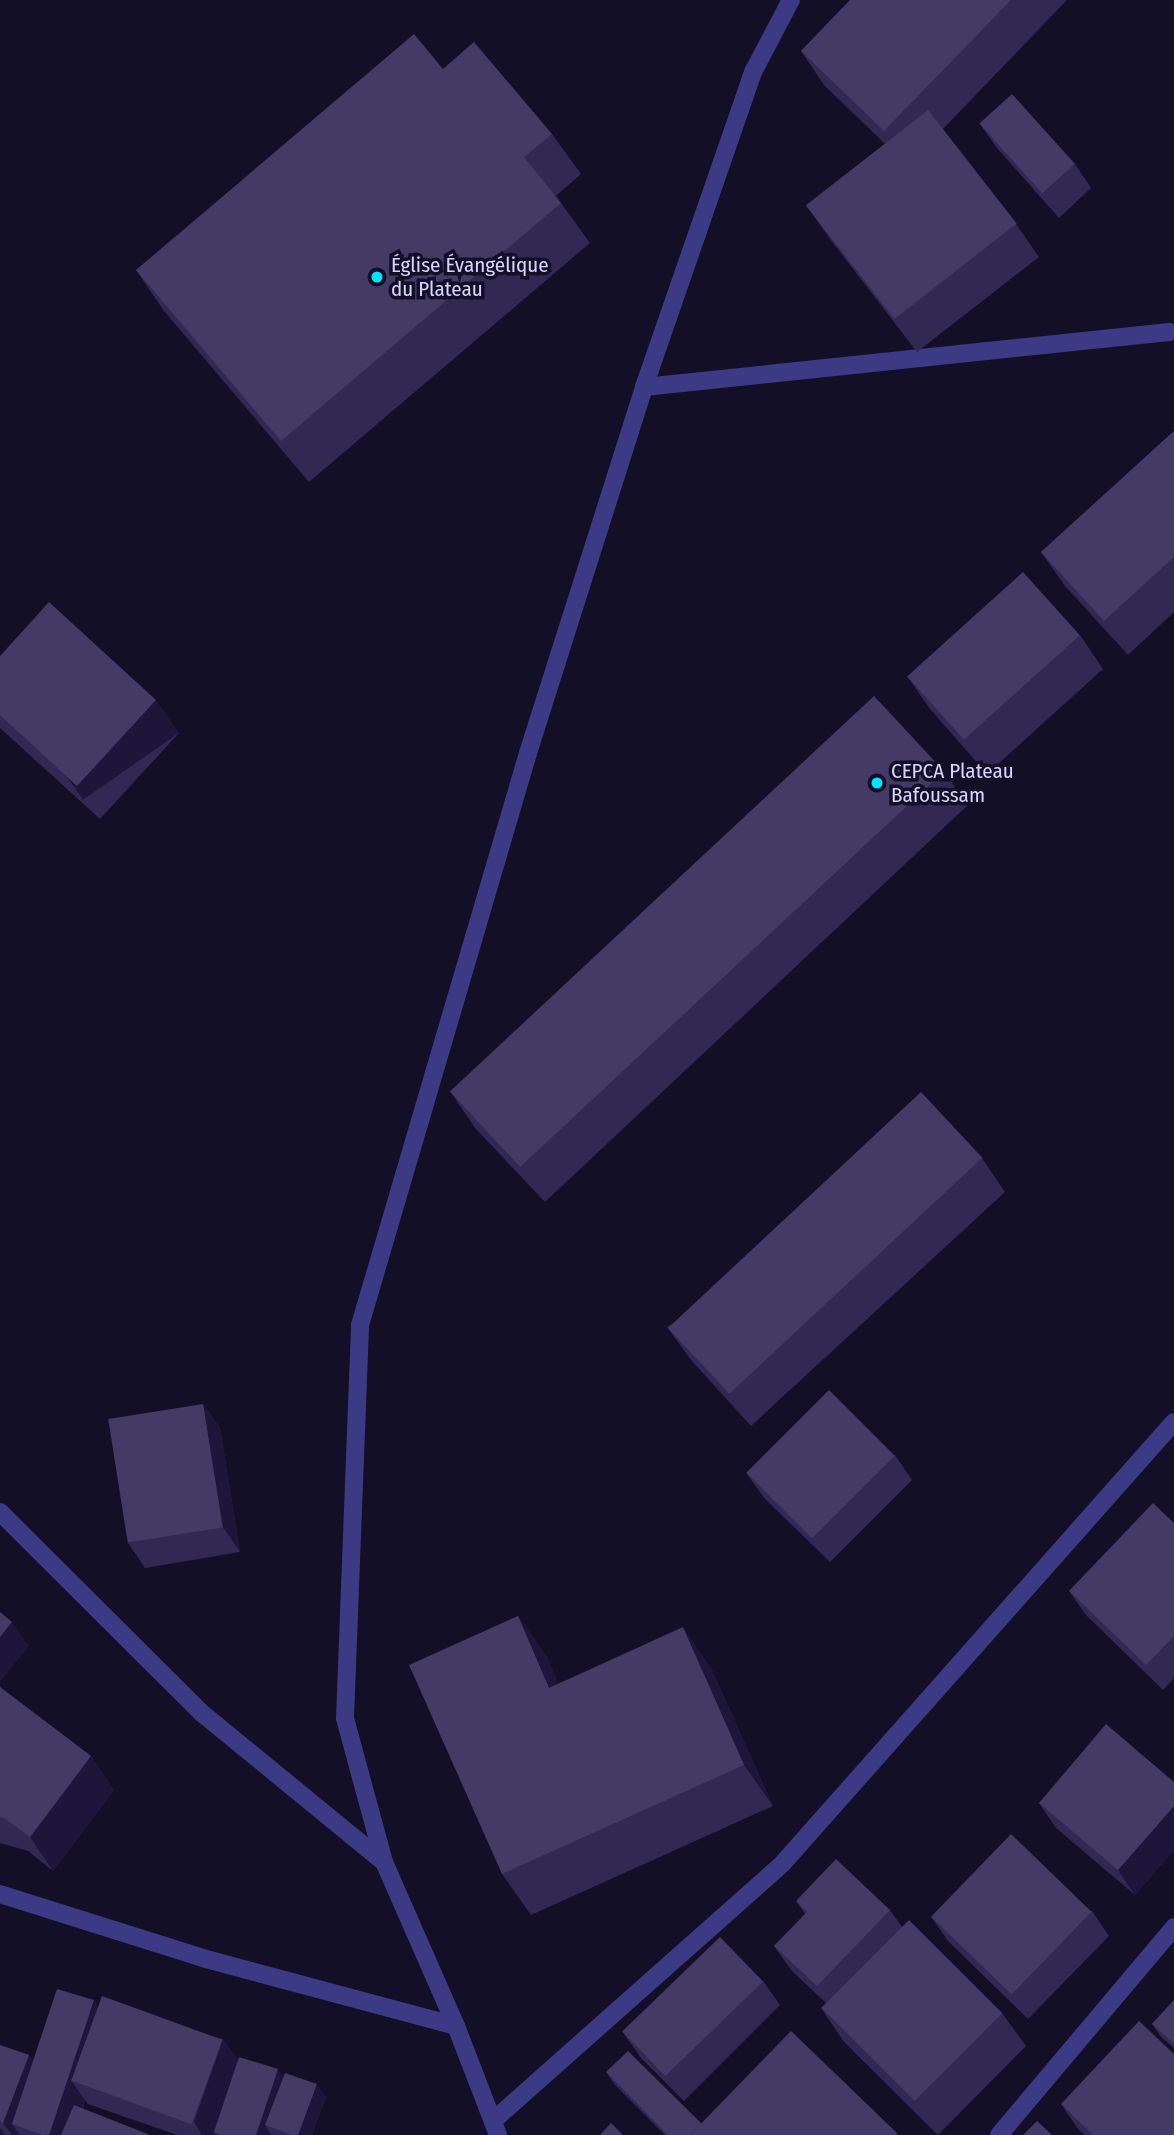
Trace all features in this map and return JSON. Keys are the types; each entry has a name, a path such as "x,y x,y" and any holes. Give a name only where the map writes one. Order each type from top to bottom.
{"street":[{"path":"792,0 753,72 644,387 528,753 360,1325 345,1718 384,1863 497,2127 783,1863 1174,1422"},
{"path":"644,387 1169,332"},
{"path":"0,1512 203,1714 384,1863"},
{"path":"0,1894 206,1959 456,2026"},
{"path":"999,2135 1174,1927"}],"building":[{"path":"850,0 1011,0 884,131 801,51"},
{"name":"Église Évangélique du Plateau","path":"414,34 443,69 474,42 552,134 524,157 561,203 281,441 136,270"},
{"path":"1012,94 1075,164 1042,193 979,123"},
{"path":"928,110 1017,223 895,319 806,205"},
{"path":"1174,431 1174,557 1104,621 1041,552"},
{"path":"1023,572 1080,635 964,740 907,676"},
{"path":"49,602 156,700 77,786 0,715 0,656"},
{"path":"874,696 944,771 520,1167 450,1092"},
{"path":"921,1092 982,1158 729,1394 668,1328"},
{"path":"829,1390 895,1456 812,1538 746,1473"},
{"path":"203,1404 223,1527 128,1542 108,1419"},
{"path":"1153,1503 1174,1523 1174,1636 1146,1665 1069,1591"},
{"path":"0,1612 12,1622 0,1637"},
{"path":"518,1616 549,1688 683,1627 744,1765 502,1874 409,1665"},
{"path":"0,1687 91,1756 30,1837 0,1817"},
{"path":"1106,1724 1174,1782 1174,1806 1118,1870 1039,1803"},
{"path":"1011,1834 1092,1912 1012,1995 931,1917"},
{"path":"836,1859 890,1910 817,1986 774,1946 807,1912 796,1901"},
{"path":"909,1920 1002,2013 915,2101 821,2008"},
{"path":"720,1937 763,1982 665,2076 622,2031"},
{"path":"57,1989 94,2000 49,2135 43,2135 12,2124"},
{"path":"102,1996 222,2040 191,2124 71,2081"},
{"path":"1174,2000 1174,2044 1152,2024"},
{"path":"1139,2021 1174,2054 1174,2135 1093,2135 1061,2104"},
{"path":"791,2031 897,2133 690,2135"},
{"path":"0,2045 29,2055 3,2123 0,2121"},
{"path":"628,2051 701,2123 690,2135 668,2135 606,2072"},
{"path":"239,2057 278,2069 256,2135 222,2135 214,2132"},
{"path":"285,2073 317,2084 298,2135 265,2125"},
{"path":"74,2105 150,2135 61,2135"},
{"path":"1037,2121 1052,2135 1023,2135"},
{"path":"611,2123 623,2135 600,2135"}],"place":[{"name":"Église Évangélique du Plateau","path":"377,277"},
{"name":"CEPCA Plateau Bafoussam","path":"877,783"}]}
